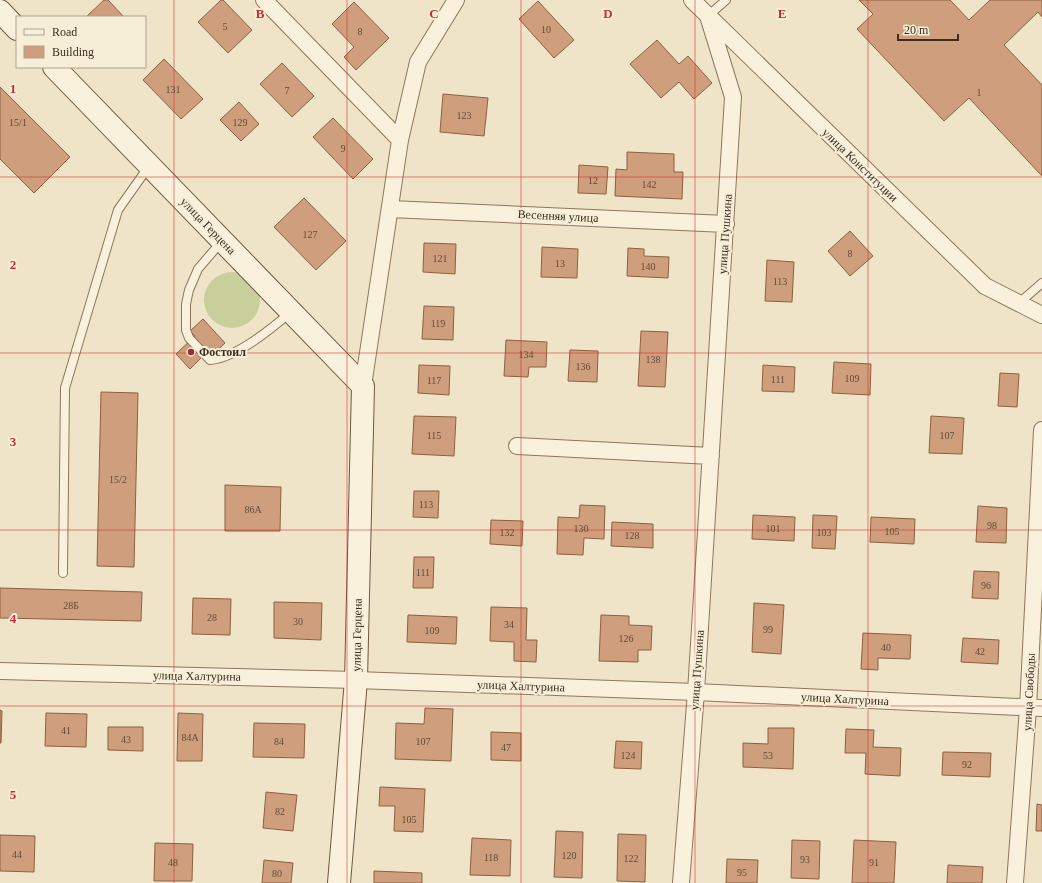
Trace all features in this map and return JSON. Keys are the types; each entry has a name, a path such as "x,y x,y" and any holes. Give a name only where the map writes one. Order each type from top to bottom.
{"street":[{"path":"264,0 400,140"},
{"name":"улица Герцена","path":"339,883 356,680 363,386 400,140 418,62 456,0"},
{"name":"улица Конституции","path":"692,0 985,286 1042,315"},
{"name":"улица Пушкина","path":"681,883 696,692 734,97 708,16"},
{"name":"улица Герцена","path":"55,68 363,386"},
{"name":"Весенняя улица","path":"390,208 726,224"},
{"name":"улица Свободы","path":"1015,883 1035,708 1042,430"},
{"path":"517,446 711,456"},
{"name":"улица Халтурина","path":"0,671 356,680 696,692 1035,708"}],"lane":[{"path":"708,16 726,0"},
{"path":"63,573 65,388 118,210 149,165"},
{"path":"222,241 198,269 189,290 186,304 186,330 189,338 210,360 218,360 248,345 291,312"},
{"path":"1019,303 1042,283"}],"green space":[{"path":"227,272 237,272 252,280 258,289 260,300 258,311 252,320 237,328 227,328 216,323 209,316 204,305 204,295 209,284 216,277"}],"building":[{"path":"104,0 108,0 123,16 87,16"},
{"path":"221,0 223,0 252,30 228,53 198,22"},
{"path":"859,0 950,0 969,20 990,0 1042,0 1042,17 1038,12 1004,45 1042,85 1042,176 969,98 944,121 857,29 873,14"},
{"path":"538,1 574,40 554,58 519,19"},
{"path":"354,2 389,38 356,70 344,57 354,47 332,24"},
{"path":"657,40 679,64 688,56 712,83 694,99 679,82 661,98 630,64"},
{"path":"164,59 203,99 181,119 143,80"},
{"path":"282,63 314,96 292,117 260,84"},
{"path":"0,87 70,157 34,193 0,159"},
{"path":"443,94 488,98 484,136 440,132"},
{"path":"239,102 259,124 241,141 220,120"},
{"path":"333,118 373,159 353,179 313,137"},
{"path":"627,152 674,154 674,172 683,172 682,199 615,196 616,169 627,170"},
{"path":"579,165 608,167 606,194 578,193"},
{"path":"304,198 346,241 316,270 274,227"},
{"path":"850,231 873,256 850,276 828,251"},
{"path":"424,243 456,244 455,274 423,272"},
{"path":"542,247 578,249 577,278 541,277"},
{"path":"628,248 644,249 644,256 669,257 668,278 627,276"},
{"path":"767,260 794,262 792,302 765,301"},
{"path":"424,306 454,307 453,340 422,339"},
{"path":"203,319 225,343 213,354 209,350 190,369 176,354 195,336 190,331"},
{"path":"641,331 668,332 665,387 638,386"},
{"path":"506,340 547,342 546,367 529,367 528,377 504,376"},
{"path":"570,350 598,351 597,382 568,381"},
{"path":"834,362 871,364 870,395 832,393"},
{"path":"419,365 450,366 449,395 418,393"},
{"path":"763,365 795,367 794,392 762,391"},
{"path":"1000,373 1019,374 1017,407 998,406"},
{"path":"101,392 138,393 134,567 97,566"},
{"path":"414,416 456,417 454,456 412,454"},
{"path":"931,416 964,418 962,454 929,453"},
{"path":"225,485 281,487 280,531 225,531"},
{"path":"414,491 439,491 438,518 413,517"},
{"path":"580,505 605,506 604,539 584,538 583,555 557,554 558,517 579,518"},
{"path":"978,506 1007,508 1006,543 976,542"},
{"path":"753,515 795,517 794,541 752,539"},
{"path":"813,515 837,516 835,549 812,548"},
{"path":"871,517 915,519 914,544 870,542"},
{"path":"491,520 523,521 522,546 490,544"},
{"path":"612,522 653,524 653,548 611,546"},
{"path":"414,557 434,557 433,588 413,588"},
{"path":"974,571 999,572 998,599 972,598"},
{"path":"0,588 142,592 141,621 0,618"},
{"path":"193,598 231,599 230,635 192,634"},
{"path":"274,602 322,603 321,640 274,638"},
{"path":"754,603 784,605 781,654 752,652"},
{"path":"491,607 527,608 526,640 537,640 536,662 514,661 514,642 490,641"},
{"path":"408,615 457,617 456,644 407,642"},
{"path":"601,615 629,616 629,625 652,626 651,650 638,650 638,662 599,661"},
{"path":"863,633 911,635 910,659 878,658 878,670 861,669"},
{"path":"963,638 999,640 998,664 961,662"},
{"path":"425,708 453,709 451,761 395,759 396,723 424,724"},
{"path":"0,710 2,711 1,743 0,743"},
{"path":"46,713 87,714 86,747 45,746"},
{"path":"178,713 203,714 202,761 177,761"},
{"path":"254,723 305,724 304,758 253,757"},
{"path":"108,727 143,727 143,751 108,750"},
{"path":"768,728 794,728 793,769 743,767 743,743 768,744"},
{"path":"846,729 874,730 873,747 901,748 900,776 865,774 866,753 845,753"},
{"path":"491,732 521,733 521,761 491,760"},
{"path":"616,741 642,742 641,769 614,768"},
{"path":"943,752 991,753 990,777 942,775"},
{"path":"380,787 425,789 423,832 394,831 395,806 379,806"},
{"path":"266,792 297,795 293,831 263,828"},
{"path":"1037,804 1042,805 1042,831 1036,831"},
{"path":"556,831 583,832 582,878 554,877"},
{"path":"618,834 646,835 645,882 617,881"},
{"path":"0,835 35,836 34,872 0,871"},
{"path":"472,838 511,840 510,876 470,875"},
{"path":"792,840 820,841 819,879 791,878"},
{"path":"854,840 896,842 894,883 852,883"},
{"path":"155,843 193,844 192,881 154,881"},
{"path":"727,859 758,860 757,883 726,883"},
{"path":"264,860 293,863 291,883 262,883"},
{"path":"948,865 983,867 982,883 947,883"},
{"path":"374,871 422,873 422,883 374,883"}],"place":[{"name":"Фостоил","path":"191,352"}]}
